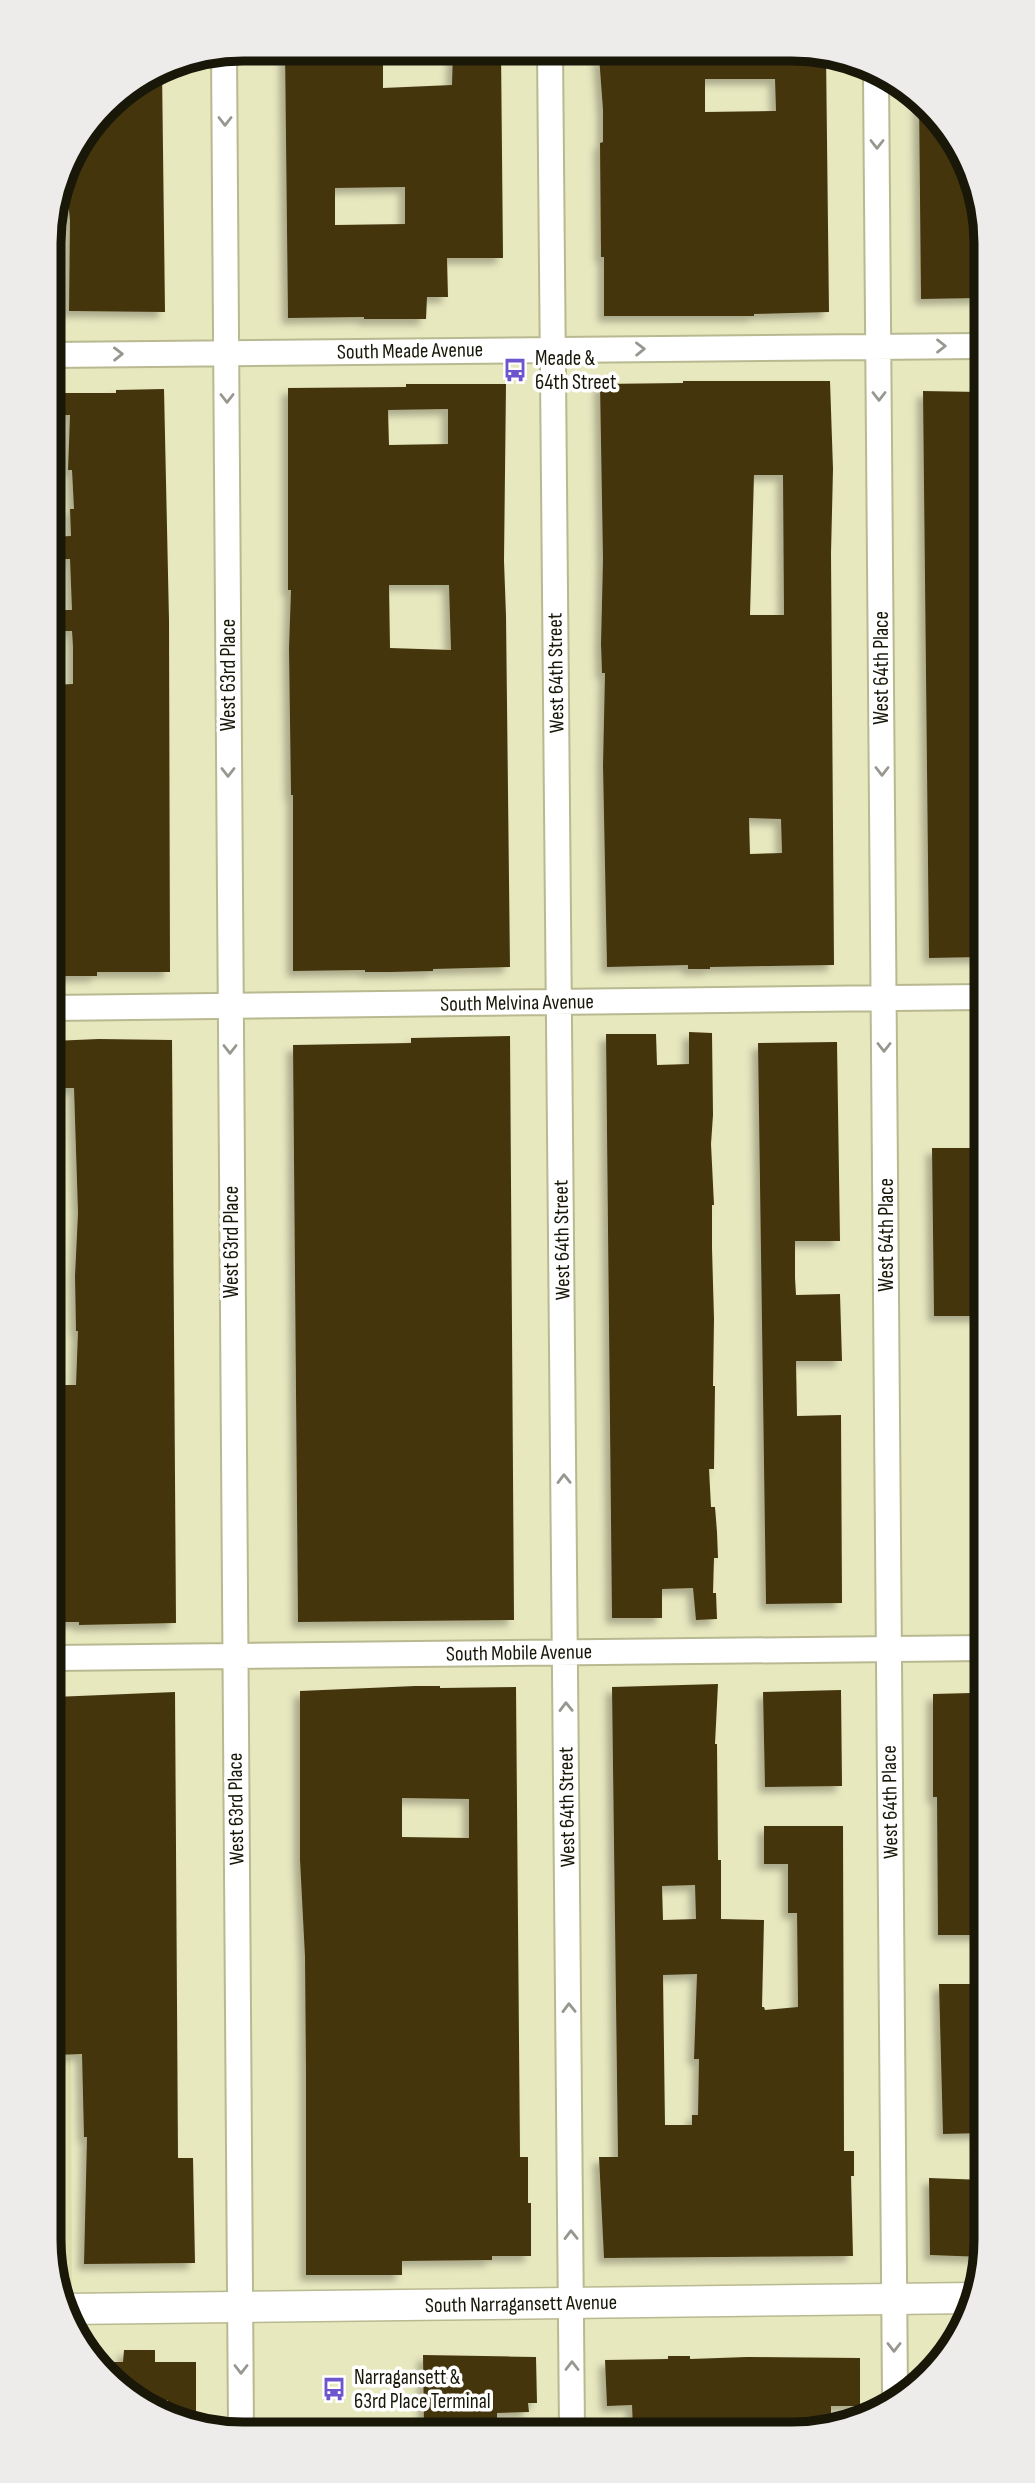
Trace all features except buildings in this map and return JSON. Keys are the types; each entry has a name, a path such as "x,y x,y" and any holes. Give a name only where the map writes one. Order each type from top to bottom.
{"street":[{"name":"West 64th Street","path":"550,61 572,2422"},
{"name":"West 63rd Place","path":"224,63 234,1656 242,2422"},
{"name":"West 64th Place","path":"876,82 895,2389"},
{"name":"South Meade Avenue","path":"62,355 974,346"},
{"name":"South Melvina Avenue","path":"62,1008 974,997"},
{"name":"South Mobile Avenue","path":"61,1658 973,1648"},
{"name":"South Narragansett Avenue","path":"75,2309 964,2298"}],"shaded area":[{"path":"62,1012 66,1012 66,1383 61,1383"},
{"path":"61,2058 71,2058 72,2300 67,2286 61,2239"}],"place":[{"name":"Meade & 64th Street","path":"515,370"},
{"name":"Narragansett & 63rd Place Terminal","path":"334,2389"}]}
